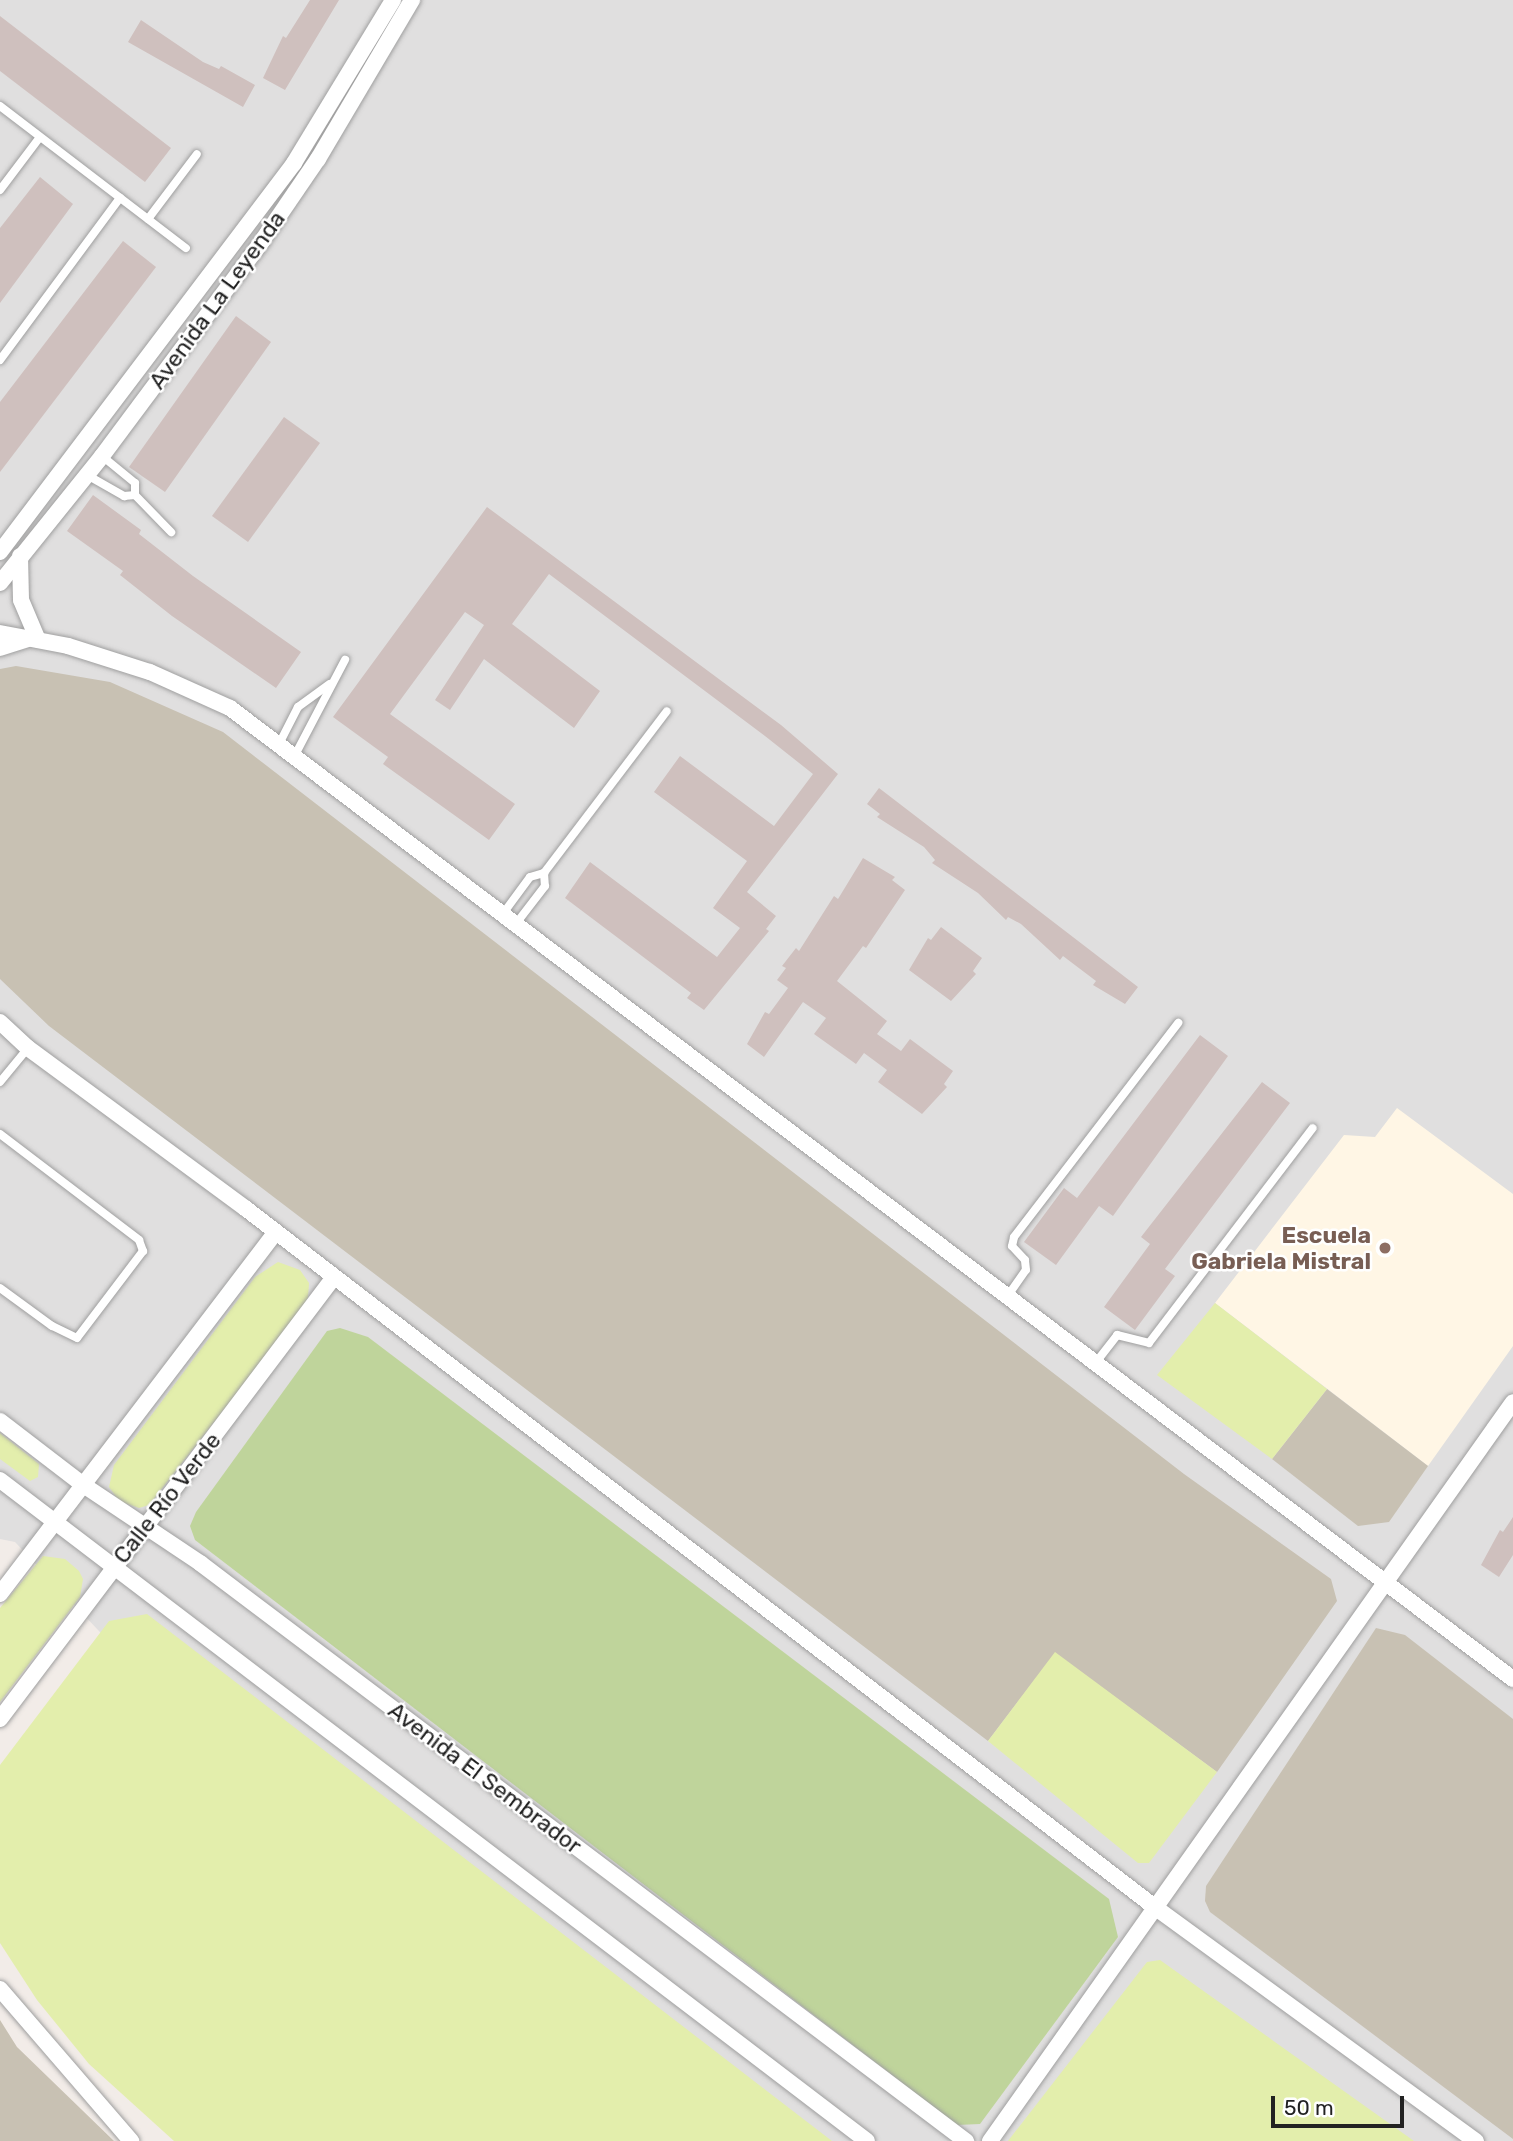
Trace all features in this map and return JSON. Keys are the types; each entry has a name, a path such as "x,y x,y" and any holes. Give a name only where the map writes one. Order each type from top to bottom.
{"street":[{"name":"Avenida La Leyenda","path":"0,552 294,163 393,0"},
{"name":"Avenida La Leyenda","path":"0,583 102,456 311,169 412,0"},
{"path":"20,556 21,600 33,639"},
{"path":"0,633 33,639 150,672 230,708 508,920 1009,1294 1513,1679"},
{"path":"0,648 33,639"},
{"path":"0,1022 28,1048 276,1232 1156,1908 1476,2141"},
{"path":"0,1594 276,1232"},
{"name":"Calle Río Verde","path":"0,1719 148,1527 334,1277"},
{"path":"990,2141 1388,1583 1513,1402"},
{"name":"Avenida El Sembrador","path":"0,1421 82,1484 148,1527 966,2141"},
{"path":"0,1480 117,1564 208,1640 867,2141"},
{"path":"0,1989 131,2141"}],"lane":[{"path":"0,106 186,248"},
{"path":"0,190 40,137"},
{"path":"148,219 198,154"},
{"path":"0,360 120,198"},
{"path":"102,456 135,483 135,495 171,532"},
{"path":"87,475 124,496 135,495"},
{"path":"293,757 345,660"},
{"path":"278,746 298,707 330,684"},
{"path":"508,920 530,877 544,873 667,711"},
{"path":"508,920 545,886 544,873"},
{"path":"1009,1294 1026,1270 1025,1260 1012,1246 1014,1237 1178,1023"},
{"path":"0,1082 28,1048"},
{"path":"1097,1361 1117,1335 1149,1343 1314,1128"},
{"path":"0,1133 139,1240 143,1251 77,1338 0,1288"}],"shaded area":[{"path":"0,0 1513,0 1513,2141 580,2141 15,1542 0,1539"},
{"path":"16,666 110,682 223,732 1184,1474 1331,1579 1337,1601 1217,1772 1055,1653 988,1741 49,1026 0,979 0,669"},
{"name":"Escuela Gabriela Mistral","path":"1397,1108 1513,1194 1513,1346 1428,1466 1215,1303 1344,1135 1375,1137"},
{"path":"1327,1389 1428,1466 1389,1522 1358,1526 1272,1459"},
{"path":"1376,1628 1405,1635 1513,1719 1513,2139 1210,1912 1205,1901 1206,1886"},
{"path":"0,2020 17,2047 114,2141 0,2141"}],"green space":[{"path":"278,1262 300,1270 309,1283 308,1298 298,1315 149,1505 139,1508 119,1501 109,1487 114,1465 255,1277"},
{"path":"1215,1303 1327,1389 1272,1459 1157,1375"},
{"path":"340,1328 368,1337 1109,1899 1118,1937 980,2124 957,2125 195,1540 190,1526 196,1512 327,1331"},
{"path":"0,1433 39,1464 38,1477 30,1481 0,1459"},
{"path":"43,1556 65,1559 79,1571 83,1579 80,1597 0,1702 0,1608"},
{"path":"147,1614 832,2141 174,2141 89,2064 37,2000 0,1943 0,1765 109,1621"},
{"path":"1055,1652 1217,1772 1149,1863 1138,1863 988,1741"},
{"path":"1160,1960 1414,2141 1008,2141 1147,1962"}],"building":[{"path":"310,0 339,0 285,90 263,78 283,36 286,38"},
{"path":"0,16 171,148 145,182 0,71"},
{"path":"141,20 203,62 219,69 221,66 255,85 243,107 128,42"},
{"path":"40,177 73,204 0,303 0,228"},
{"path":"123,241 156,267 0,472 0,402"},
{"path":"236,316 271,342 165,492 129,467"},
{"path":"284,417 320,443 248,542 212,516"},
{"path":"93,495 141,530 139,534 193,576 301,652 276,688 172,616 120,575 123,571 67,531"},
{"path":"487,507 781,725 838,774 747,892 776,916 766,929 769,931 704,1010 687,998 691,993 565,898 590,862 717,957 740,928 713,908 747,861 654,792 680,756 774,826 813,774 765,736 549,574 512,624 600,691 574,728 484,659 450,710 435,700 484,625 465,612 390,714 515,804 489,840 383,764 388,757 333,717"},
{"path":"879,788 1138,987 1125,1004 1093,985 1096,981 1063,956 1060,960 1021,924 1008,917 1006,920 978,893 932,863 935,860 924,847 877,817 880,814 867,804"},
{"path":"863,858 895,877 892,880 905,890 866,948 863,946 837,981 887,1021 877,1034 901,1051 910,1039 953,1071 944,1084 947,1087 922,1114 878,1082 887,1070 864,1053 856,1064 814,1034 826,1018 803,1002 764,1057 747,1044 765,1012 769,1014 788,988 777,980 786,968 782,966 796,948 799,951 834,896 838,899"},
{"path":"941,927 982,958 973,971 976,974 951,1001 909,970 928,938 931,940"},
{"path":"1200,1035 1228,1056 1113,1216 1099,1206 1056,1265 1024,1242 1064,1188 1077,1198"},
{"path":"1262,1082 1290,1103 1165,1269 1175,1276 1135,1330 1104,1307 1150,1244 1141,1237"},
{"path":"1513,1517 1513,1555 1499,1577 1481,1565 1500,1530 1503,1532"}],"place":[{"name":"Escuela Gabriela Mistral","path":"1385,1248"}]}
